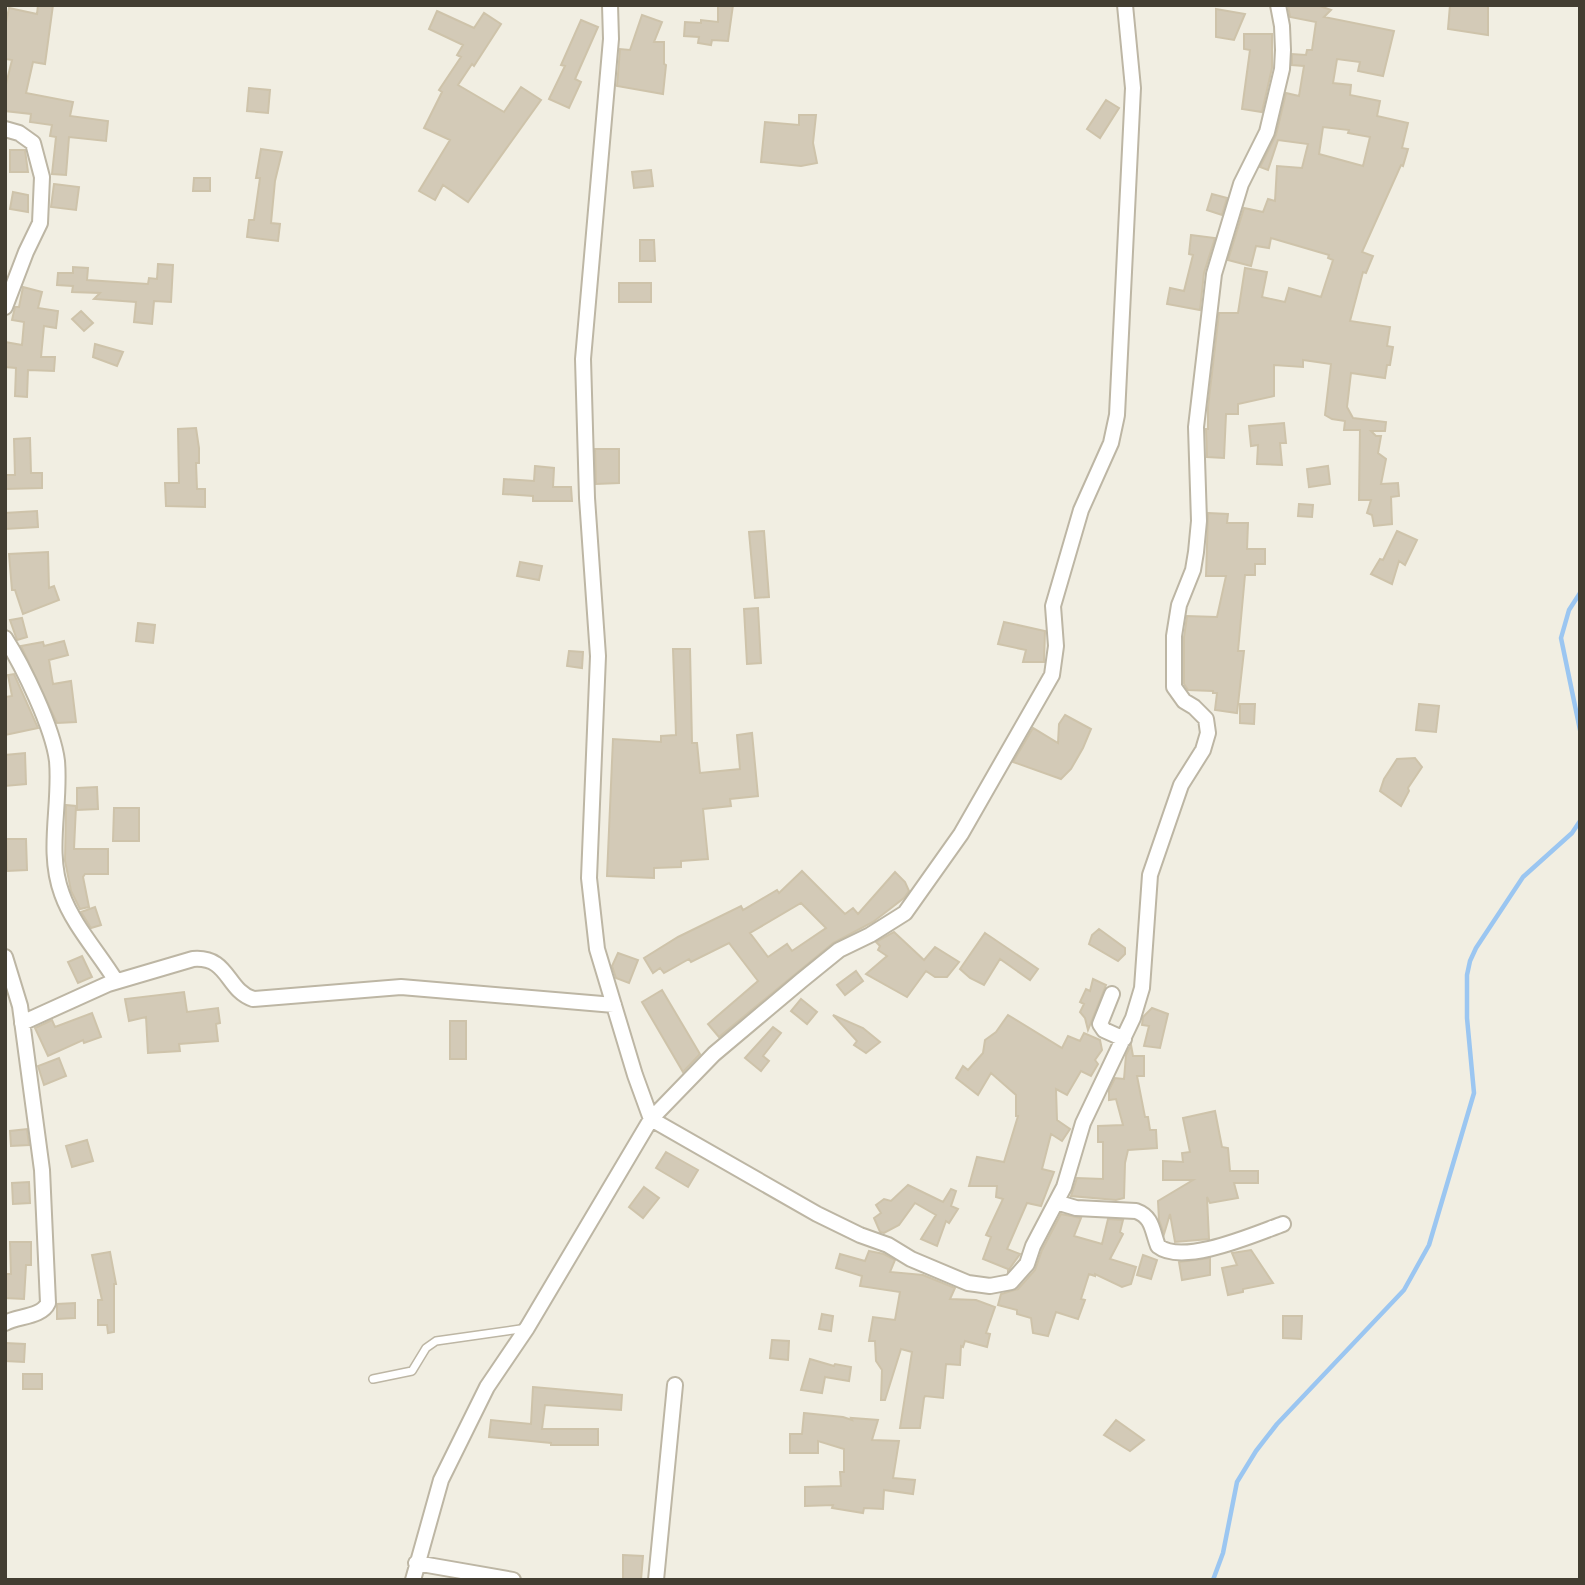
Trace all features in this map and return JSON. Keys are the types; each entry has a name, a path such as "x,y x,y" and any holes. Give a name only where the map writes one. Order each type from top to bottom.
{"street":[{"path":"610,5 611,38 583,359 587,498 598,656 589,878 597,949 651,1119 817,1214 930,1267 980,1286 998,1286 1011,1282 1027,1264 1033,1246 1063,1187 1083,1124 1124,1040 1142,988 1150,874 1181,785 1203,750 1208,733 1206,719 1184,701 1174,687 1174,636 1178,605 1191,577 1196,551 1199,521 1196,427 1214,274 1236,197 1267,132 1282,69 1282,26 1278,5"},
{"path":"412,1580 441,1480 487,1387 527,1328 651,1119 714,1054 802,980 839,950 905,913 961,834 1052,676 1056,646 1053,606 1075,526 1111,443 1117,415 1133,88 1125,5"},
{"path":"5,129 19,133 33,143 43,177 41,219 5,307"},
{"path":"5,638 48,726 54,747 57,763 54,851 62,895 74,919 116,981"},
{"path":"5,957 20,1006 43,1170 48,1303 41,1312 19,1316 5,1323"},
{"path":"23,1023 116,981 192,958 204,958 219,965 245,996 253,999 401,987 614,1004"},
{"path":"1112,994 1100,1024 1104,1030 1124,1040"},
{"path":"1056,1202 1076,1208 1136,1211 1145,1214 1151,1223 1158,1246 1174,1252 1208,1249 1283,1224"},
{"path":"656,1580 676,1385"},
{"path":"416,1563 513,1580"}],"lane":[{"path":"373,1379 412,1371 426,1348 436,1342 527,1328"}],"building":[{"path":"38,5 53,5 45,64 33,62 26,93 73,102 70,116 108,121 106,141 69,137 66,175 52,174 56,137 50,136 52,125 30,122 31,114 5,111 5,88 12,60 5,59 5,27 9,8 37,14"},
{"path":"718,5 733,5 728,41 712,40 711,45 698,43 699,37 684,36 685,22 718,22"},
{"path":"1288,5 1317,5 1331,10 1324,17 1394,31 1383,76 1358,71 1360,62 1337,59 1333,83 1351,85 1350,95 1380,101 1377,116 1408,123 1402,148 1408,149 1403,166 1401,165 1362,252 1373,256 1366,273 1363,272 1350,321 1390,327 1387,346 1393,347 1385,378 1351,373 1347,407 1353,418 1386,422 1385,431 1371,431 1376,436 1381,436 1378,453 1386,459 1381,484 1398,483 1399,496 1391,497 1392,524 1374,526 1372,515 1367,513 1371,500 1359,500 1360,430 1344,430 1345,421 1325,415 1331,364 1303,360 1303,367 1274,365 1274,396 1238,404 1238,414 1226,414 1224,458 1207,457 1206,429 1219,313 1238,313 1245,268 1267,272 1262,297 1285,302 1289,288 1321,297 1333,260 1328,258 1329,255 1271,238 1269,248 1256,246 1251,266 1228,260 1244,208 1263,212 1268,199 1275,201 1277,166 1302,168 1308,144 1278,140 1268,170 1260,167 1276,135 1286,93 1299,96 1304,66 1292,65 1292,54 1306,55 1307,50 1312,50 1316,22 1290,17","holes":["1323,127 1349,130 1348,133 1370,137 1363,166 1319,154"]},
{"path":"1450,5 1488,5 1488,35 1448,29"},
{"path":"1216,9 1245,14 1234,40 1216,37"},
{"path":"437,11 474,28 484,13 501,24 474,66 472,64 458,85 504,112 521,87 541,100 468,202 443,185 435,200 419,191 450,140 424,128 442,92 439,90 461,57 457,55 463,45 429,29"},
{"path":"642,15 662,22 654,42 664,42 666,65 663,94 617,86 620,49 630,50"},
{"path":"581,20 598,27 575,79 581,82 569,108 549,99 565,66 561,65"},
{"path":"1244,34 1272,34 1272,68 1262,112 1242,109 1250,50 1244,49"},
{"path":"249,88 270,90 268,113 247,111"},
{"path":"1106,100 1119,108 1100,138 1087,129"},
{"path":"799,115 816,115 813,143 817,163 801,166 761,162 765,122 799,125"},
{"path":"261,149 282,152 275,181 271,223 280,224 278,241 247,237 249,220 254,220 260,178 256,178"},
{"path":"10,150 25,150 28,172 10,172"},
{"path":"651,170 653,186 634,188 632,172"},
{"path":"194,178 210,178 210,191 193,191"},
{"path":"54,184 79,187 76,210 51,207"},
{"path":"13,192 28,195 28,212 10,209"},
{"path":"1212,194 1227,198 1222,215 1207,210"},
{"path":"1191,235 1215,238 1204,273 1200,310 1167,304 1170,288 1184,291 1193,255 1189,254"},
{"path":"640,240 654,240 655,261 640,261"},
{"path":"158,264 173,265 171,302 154,301 152,324 134,322 136,302 94,299 100,293 72,292 73,286 57,285 58,273 73,273 73,267 88,268 87,280 148,284 149,278 157,279"},
{"path":"619,283 651,283 651,302 619,302"},
{"path":"23,287 42,292 38,308 58,311 56,328 44,326 41,357 55,357 54,371 28,370 27,397 15,396 16,368 5,367 5,342 22,345 24,322 12,320 15,307 19,307"},
{"path":"81,311 93,323 84,331 72,319"},
{"path":"95,344 123,352 117,366 93,357"},
{"path":"1284,423 1286,443 1280,443 1282,465 1257,464 1258,445 1251,446 1249,426"},
{"path":"196,428 199,448 199,463 196,463 197,489 205,489 205,507 166,506 165,483 179,483 178,429"},
{"path":"30,438 31,473 42,473 42,488 5,489 5,475 15,475 14,439"},
{"path":"595,449 619,449 619,483 596,484"},
{"path":"535,466 554,468 553,487 571,487 572,501 533,501 533,496 503,494 504,479 534,481"},
{"path":"1328,466 1330,484 1309,487 1307,469"},
{"path":"1299,504 1313,505 1312,517 1298,516"},
{"path":"37,511 38,527 5,529 5,513"},
{"path":"1208,513 1228,514 1227,523 1248,523 1247,549 1265,549 1265,564 1255,564 1255,575 1245,575 1238,651 1244,651 1237,713 1215,710 1217,693 1188,690 1184,684 1187,616 1217,617 1226,576 1206,576"},
{"path":"764,531 769,597 755,598 749,532"},
{"path":"1397,531 1417,540 1405,565 1399,561 1392,584 1371,574 1380,559 1383,560"},
{"path":"48,552 49,588 54,586 59,600 23,614 15,590 12,590 9,554"},
{"path":"520,562 542,566 539,580 517,576"},
{"path":"758,608 761,663 747,664 744,609"},
{"path":"22,618 27,637 17,640 10,620"},
{"path":"1004,622 1045,631 1044,662 1023,662 1026,650 998,644"},
{"path":"138,623 155,625 153,643 136,641"},
{"path":"64,641 68,655 49,660 53,684 71,681 76,722 57,723 21,646 43,642 44,646"},
{"path":"673,649 690,649 692,743 697,743 700,773 740,769 737,735 752,733 758,796 730,799 731,806 703,809 708,859 681,861 681,867 654,868 654,878 607,876 613,739 661,742 661,736 676,735"},
{"path":"569,651 583,652 582,668 567,666"},
{"path":"14,674 38,728 5,735 5,697 12,696 8,675"},
{"path":"1240,704 1255,704 1254,724 1240,723"},
{"path":"1419,704 1439,706 1436,732 1416,730"},
{"path":"1065,715 1091,729 1071,769 1061,779 1013,762 1033,728 1058,743 1059,724"},
{"path":"25,753 26,784 5,786 5,755"},
{"path":"1415,758 1422,767 1408,788 1401,806 1380,791 1397,759"},
{"path":"97,787 98,809 77,810 77,788"},
{"path":"66,805 76,806 74,849 108,849 108,874 85,874 83,877 89,907 80,909 71,891 65,861"},
{"path":"114,808 139,808 139,841 113,841"},
{"path":"6,839 26,839 27,870 7,871"},
{"path":"802,871 845,914 853,908 858,914 895,872 905,882 909,891 873,922 833,943 719,1037 708,1024 758,981 729,943 691,962 689,959 664,973 660,968 653,973 644,958 678,937 741,906 743,910 777,890 779,893","holes":["801,903 826,928 792,951 787,944 768,957 750,933"]},
{"path":"95,907 101,925 91,928 81,912"},
{"path":"1099,929 1125,948 1125,954 1118,961 1089,944 1092,935"},
{"path":"894,932 924,960 935,947 959,962 947,977 935,977 926,971 907,997 866,974 887,956 878,950 880,946 876,942"},
{"path":"985,933 1038,969 1030,980 1000,959 984,985 960,969"},
{"path":"618,953 638,960 629,983 616,978 612,966"},
{"path":"82,956 92,977 78,983 68,962"},
{"path":"856,971 863,981 845,995 837,985"},
{"path":"1093,979 1106,985 1088,1030 1085,1018 1080,1012 1084,1004 1080,1002 1086,989 1090,991"},
{"path":"662,990 700,1054 683,1072 642,1002"},
{"path":"184,992 187,1012 218,1008 218,1041 179,1044 180,1051 148,1053 146,1017 129,1021 125,999"},
{"path":"801,999 817,1012 807,1024 791,1011"},
{"path":"1152,1008 1168,1014 1160,1048 1144,1046 1149,1026 1142,1025 1143,1017"},
{"path":"92,1013 101,1037 84,1043 83,1040 48,1056 35,1028 52,1020 55,1027"},
{"path":"833,1015 863,1028 880,1042 866,1053 854,1045 857,1041"},
{"path":"1008,1015 1062,1048 1068,1036 1080,1041 1084,1033 1100,1040 1102,1050 1095,1060 1098,1064 1091,1076 1081,1071 1067,1095 1056,1089 1057,1120 1070,1129 1062,1141 1051,1134 1042,1169 1054,1172 1041,1206 1027,1203 1007,1249 1020,1254 1008,1271 983,1259 991,1237 986,1235 1003,1199 996,1197 997,1186 969,1186 977,1157 1004,1162 1018,1116 1016,1095 991,1073 978,1095 956,1078 963,1066 968,1070 983,1053 985,1040 996,1032"},
{"path":"450,1021 466,1021 466,1059 450,1059"},
{"path":"773,1027 781,1033 763,1056 769,1061 761,1071 745,1058"},
{"path":"1131,1045 1133,1056 1144,1056 1144,1076 1137,1076 1145,1117 1148,1117 1150,1130 1156,1130 1157,1148 1128,1150 1124,1198 1116,1200 1071,1196 1077,1178 1103,1179 1103,1142 1098,1142 1098,1126 1123,1125 1116,1099 1109,1100 1109,1090 1115,1078 1124,1079 1126,1055"},
{"path":"59,1058 66,1076 44,1085 38,1066"},
{"path":"1215,1111 1222,1147 1228,1148 1230,1171 1258,1171 1258,1183 1234,1183 1238,1198 1210,1203 1207,1197 1209,1239 1175,1242 1170,1214 1164,1234 1159,1220 1158,1201 1193,1180 1163,1180 1163,1161 1183,1162 1182,1153 1190,1152 1183,1118"},
{"path":"27,1129 29,1145 11,1146 10,1131"},
{"path":"87,1140 93,1161 72,1167 66,1146"},
{"path":"666,1152 698,1170 688,1187 656,1168"},
{"path":"29,1182 30,1203 13,1204 12,1183"},
{"path":"908,1185 943,1202 951,1189 956,1191 951,1206 958,1209 949,1223 946,1221 937,1246 921,1239 936,1215 915,1203 899,1225 884,1233 880,1232 874,1218 881,1213 876,1205 884,1199 891,1201"},
{"path":"644,1187 659,1198 643,1218 629,1207"},
{"path":"1061,1214 1081,1218 1074,1236 1102,1244 1108,1219 1123,1220 1120,1232 1123,1234 1110,1259 1136,1267 1131,1284 1122,1287 1095,1274 1089,1274 1081,1299 1085,1300 1078,1319 1056,1312 1048,1336 1033,1333 1031,1318 1017,1314 1017,1310 998,1305 1001,1294 1018,1289 1035,1270"},
{"path":"10,1242 31,1242 31,1265 26,1265 24,1299 5,1298 5,1274 11,1274"},
{"path":"1251,1250 1273,1283 1228,1295 1222,1268 1237,1265 1232,1253"},
{"path":"869,1251 895,1260 890,1272 923,1275 955,1288 950,1299 976,1300 995,1307 986,1333 990,1334 987,1347 965,1341 963,1347 961,1346 960,1365 946,1364 943,1398 925,1396 920,1428 900,1428 912,1352 901,1349 885,1400 881,1400 882,1370 876,1361 875,1341 869,1341 873,1317 895,1320 900,1292 860,1286 862,1276 836,1268 840,1254 865,1261"},
{"path":"110,1252 116,1284 114,1332 108,1333 107,1325 98,1325 98,1300 102,1300 92,1255"},
{"path":"1143,1255 1157,1260 1151,1279 1137,1275"},
{"path":"1210,1258 1210,1275 1182,1280 1179,1262"},
{"path":"75,1303 75,1318 57,1319 57,1304"},
{"path":"822,1314 833,1316 831,1331 819,1329"},
{"path":"1283,1316 1302,1316 1301,1339 1283,1338"},
{"path":"772,1340 789,1341 788,1360 770,1358"},
{"path":"5,1343 25,1344 24,1362 5,1361"},
{"path":"810,1359 834,1366 851,1367 849,1381 825,1377 822,1393 801,1390"},
{"path":"23,1374 42,1374 42,1389 23,1389"},
{"path":"533,1387 622,1395 621,1410 545,1405 542,1429 598,1429 598,1445 551,1445 489,1437 491,1420 531,1424"},
{"path":"804,1413 852,1420 851,1418 878,1420 872,1440 899,1441 893,1478 915,1480 913,1494 884,1490 883,1509 864,1508 863,1513 832,1508 833,1505 805,1506 805,1487 841,1486 840,1472 844,1472 844,1449 818,1441 818,1453 790,1453 790,1434 802,1434"},
{"path":"1116,1420 1144,1440 1130,1451 1104,1435"},
{"path":"623,1555 643,1556 641,1580 623,1580"}],"waterway":[{"path":"1580,593 1569,610 1561,638 1580,730"},
{"path":"1213,1580 1223,1553 1237,1482 1256,1451 1277,1424 1404,1290 1429,1245 1474,1093 1467,1018 1467,975 1470,961 1523,877 1572,833 1580,821"}]}
